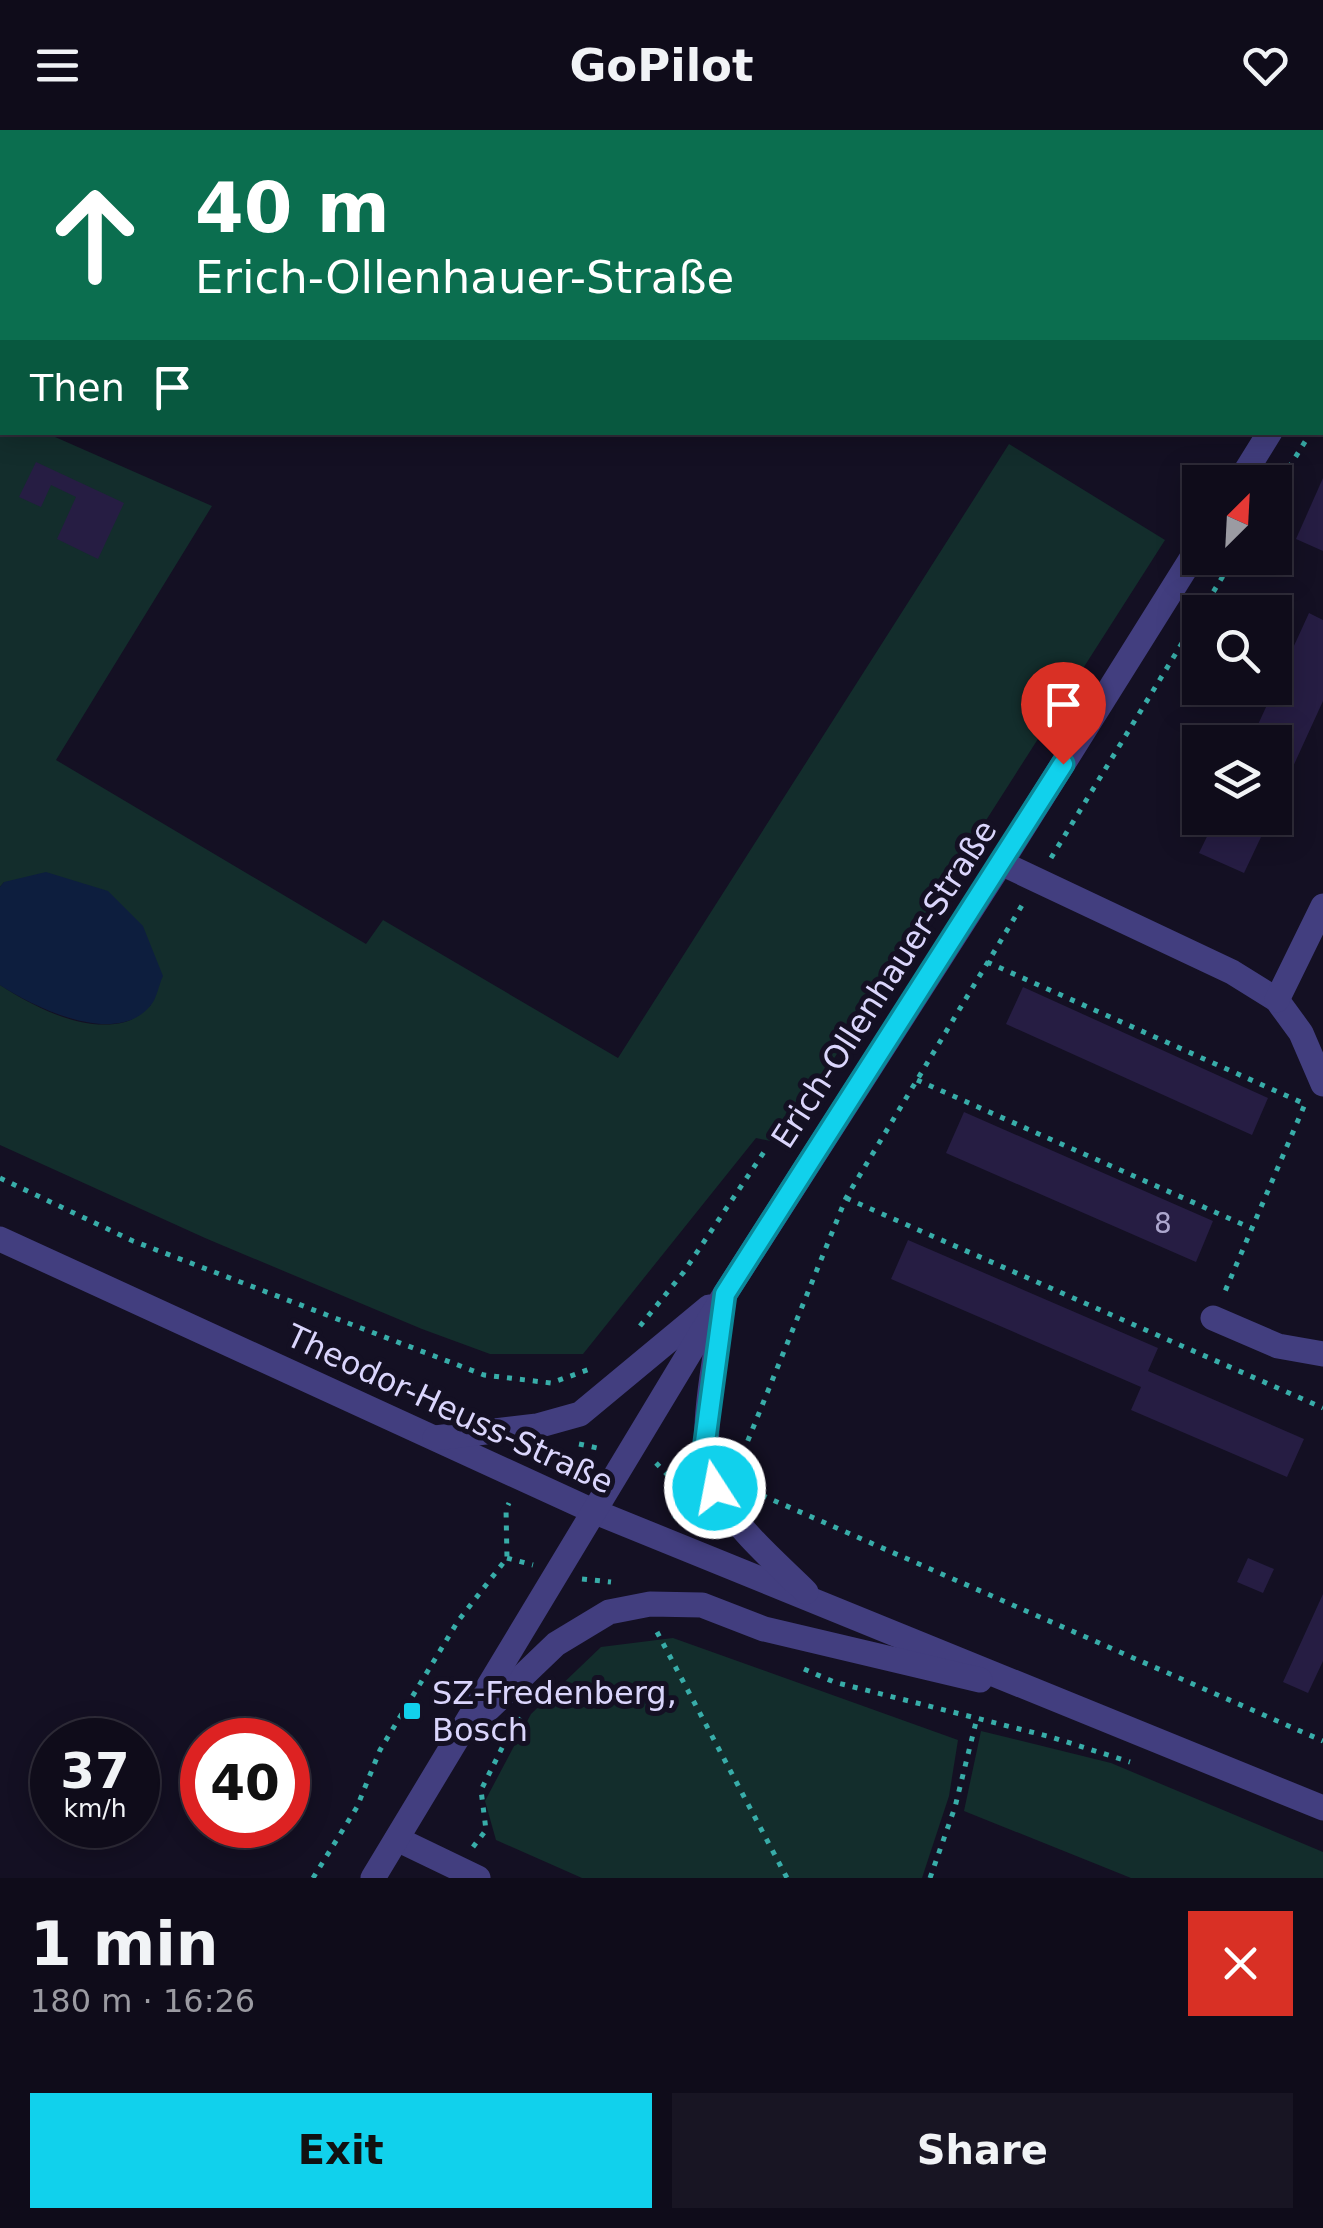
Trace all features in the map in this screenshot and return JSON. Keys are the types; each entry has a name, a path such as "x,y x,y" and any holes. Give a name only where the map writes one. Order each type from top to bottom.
{"street":[{"path":"1250,465 1268,435"},
{"name":"Erich-Ollenhauer-Straße","path":"373,1878 725,1294 1002,864 1182,574"},
{"path":"1002,864 1232,972 1276,1000 1301,1033 1323,1084"},
{"path":"1276,1000 1323,906"},
{"name":"Theodor-Heuss-Straße","path":"0,1239 593,1510 1323,1808"},
{"path":"435,1438 537,1426 580,1414 725,1294"},
{"path":"725,1294 705,1442 715,1488 745,1530 814,1600"},
{"path":"1213,1318 1278,1346 1323,1354"},
{"path":"458,1738 556,1644 609,1612 650,1604 702,1606 764,1629 1062,1699"},
{"path":"397,1840 467,1874"}],"path":[{"path":"1290,465 1308,435"},
{"path":"731,1482 846,1198 1224,575"},
{"path":"987,962 1306,1104 1213,1318"},
{"path":"917,1080 1252,1228"},
{"path":"639,1327 683,1272 764,1152"},
{"path":"0,1178 133,1241 484,1376 551,1383 590,1369 602,1359"},
{"path":"846,1198 1323,1408"},
{"path":"578,1444 658,1464 686,1494"},
{"path":"749,1489 1323,1741"},
{"path":"313,1878 357,1806 380,1750 399,1718 458,1621 507,1558"},
{"path":"672,1628 654,1626 787,1878"},
{"path":"798,1666 834,1682 1051,1737 1142,1766"},
{"path":"467,1874 486,1830 481,1790 508,1736 529,1708"},
{"path":"930,1878 955,1807 978,1718"}],"green space":[{"path":"0,435 51,435 212,506 56,760 366,944 383,920 618,1058 1009,444 1165,540 780,1143 756,1138 583,1354 490,1354 205,1238 0,1145 0,985 43,1009 93,1024 125,1022 151,1005 4,882 0,887"},
{"path":"673,1638 958,1740 949,1796 922,1878 582,1878 496,1840 485,1801 531,1714 601,1647"},
{"path":"981,1731 1111,1763 1323,1852 1323,1878 1131,1878 964,1811"}],"water":[{"path":"46,872 108,891 143,926 163,976 153,1002 136,1017 98,1024 76,1020 34,1004 0,985 0,887 4,882"}],"building":[{"path":"36,462 124,503 98,559 57,539 76,497 51,485 41,507 19,497"},
{"path":"1323,478 1323,551 1296,539"},
{"path":"1309,613 1323,620 1323,701 1292,769 1292,725 1258,725 1267,705 1292,705 1292,650"},
{"path":"1208,835 1262,835 1244,873 1199,853"},
{"path":"1023,987 1268,1098 1252,1135 1006,1024"},
{"path":"964,1112 1213,1221 1196,1262 946,1153"},
{"path":"908,1240 1158,1348 1148,1371 1304,1439 1287,1477 1131,1410 1141,1387 891,1279"},
{"path":"1248,1558 1274,1569 1263,1593 1237,1582"},
{"path":"1323,1594 1323,1661 1308,1693 1283,1682"}],"place":[{"name":"SZ-Fredenberg, Bosch","path":"412,1711"}],"route":[{"path":"715,1488 705,1442 725,1294 1063,764"}]}
